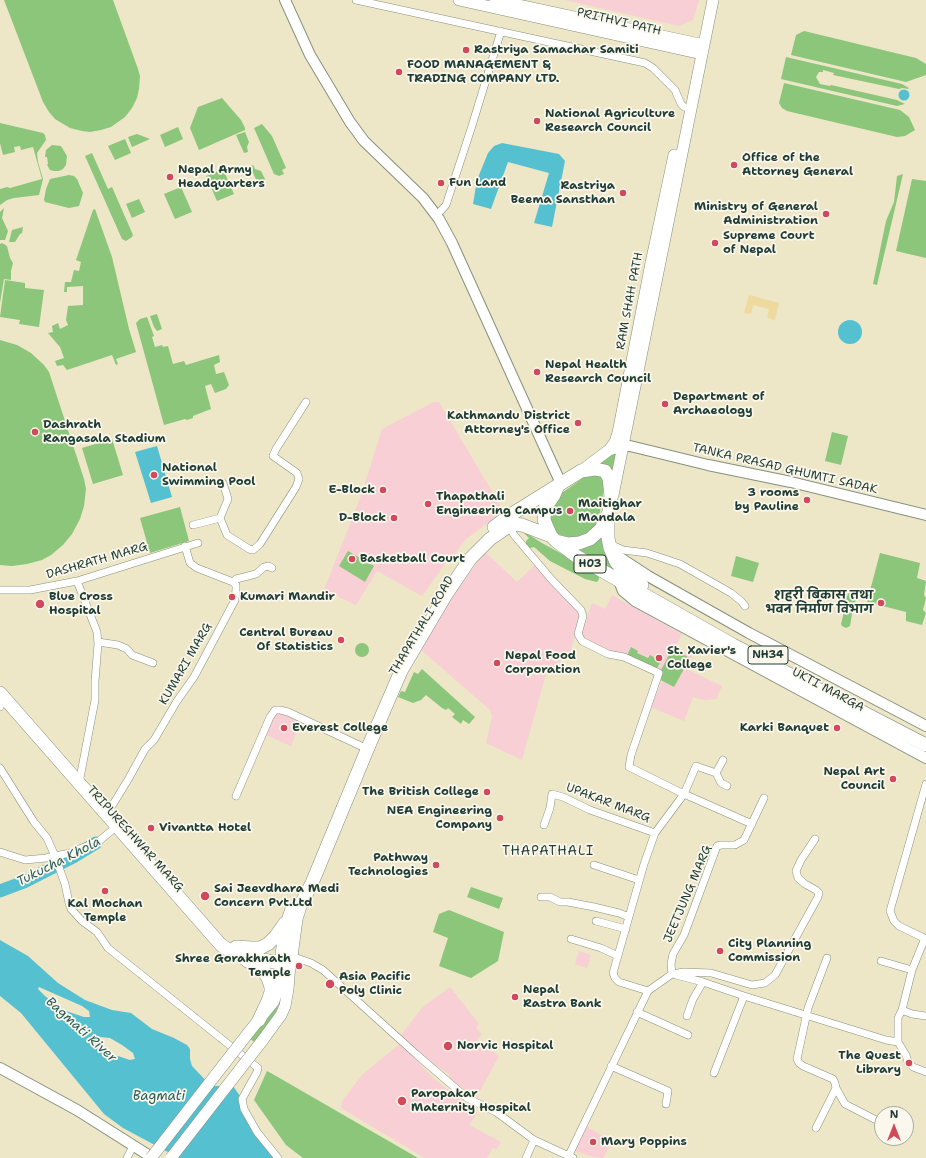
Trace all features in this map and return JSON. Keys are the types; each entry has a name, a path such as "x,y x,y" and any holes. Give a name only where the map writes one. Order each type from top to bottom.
{"highway":[{"path":"510,520 516,524 551,534 573,544 584,542 590,539 600,529 609,509 611,486 607,473 600,469 581,471 559,484 554,495 545,508 544,516 551,534"},
{"name":"THAPATHALI ROAD","path":"292,918 361,746 385,691 408,644 466,553 477,541 510,520 559,484"},
{"name":"H03","path":"609,509 609,541 616,562"},
{"name":"THAPATHALI ROAD","path":"289,960 286,927 300,906 319,865 366,750 401,671 447,593 470,559 510,520"},
{"name":"H03","path":"551,534 576,556 623,583"},
{"name":"NH34","path":"616,562 629,577 650,589 819,683 926,737"},
{"name":"NH34","path":"623,583 733,644 926,745"},
{"name":"TRIPURESHWAR MARG","path":"2,695 217,941 224,948 235,950"},
{"name":"TRIPURESHWAR MARG","path":"2,695 179,886 220,935 235,950 248,958 289,960"},
{"path":"235,950 260,948 268,944 292,918"},
{"path":"235,950 263,970 270,982 271,992 259,1020"}],"main road":[{"name":"PRITHVI PATH","path":"459,0 510,7 699,49"},
{"name":"PRITHVI PATH","path":"495,0 510,7"},
{"name":"RAM SHAH PATH","path":"609,509 622,450 699,49 705,0"},
{"name":"RAM SHAH PATH","path":"609,450 615,442 618,433 648,278 684,107 713,0"},
{"path":"581,471 609,450 622,450"},
{"path":"152,1158 249,1032 272,1005 276,996 281,974 289,960"},
{"path":"171,1158 281,1015 285,1006 288,989 289,960"}],"street":[{"path":"285,0 310,55 350,122 364,141 423,198 438,217 452,243 558,477 559,484"},
{"path":"356,0 645,63 653,68 675,90 684,107"},
{"path":"438,217 446,205 503,32"},
{"path":"223,483 228,499 220,518 227,535 249,549 254,550 260,544 299,479 297,473 273,456 306,402"},
{"name":"TANKA PRASAD GHUMTI SADAK","path":"622,450 639,449 791,482 926,515"},
{"path":"193,525 220,518"},
{"path":"510,520 514,535 552,580 581,610 583,616 578,634 582,641 608,654 624,657 659,673 631,754 629,767 684,794 752,824"},
{"path":"609,541 614,546 623,550 647,553 680,564 731,593 745,606"},
{"path":"609,541 619,557 648,576 749,633 926,726"},
{"name":"DASHRATH MARG","path":"0,590 30,590 77,581 198,543"},
{"path":"185,546 190,563 197,568 234,582 236,579 256,574 264,566 269,566 272,568"},
{"path":"77,581 97,632 98,642 96,700 80,778"},
{"name":"KUMARI MARG","path":"108,809 112,806 145,749 154,740 194,676 234,600 236,585 234,582"},
{"name":"UKTI MARGA","path":"623,583 623,591 636,601 926,758"},
{"path":"98,642 118,644 127,649 132,656 153,662"},
{"path":"236,796 270,717 275,710 288,712 361,746"},
{"path":"716,773 723,760"},
{"path":"648,991 619,982 613,973 639,880 655,833 684,794 696,766 716,773 721,783 728,786"},
{"path":"0,768 34,822 47,838 63,876 71,908 82,921 97,932 108,948 258,1068 242,1100 244,1109 257,1132 278,1158"},
{"path":"926,784 890,911 894,921 899,926 926,939 912,970 902,1010 898,1018 898,1042 906,1055 908,1062 913,1067 926,1072"},
{"name":"UPAKAR MARG","path":"544,825 550,808 552,794 590,810 655,833"},
{"name":"JEETJUNG MARG","path":"672,974 671,964 674,954 684,935 717,846 740,844 748,834 764,798"},
{"path":"0,852 25,860 46,858 56,859 99,841 116,827"},
{"path":"289,960 323,970 467,1098 496,1112 534,1140 571,1157 636,1012 648,991 672,974 684,972 712,973 752,985 765,984 775,975 818,897 819,893 798,878 796,871 814,839"},
{"path":"594,865 639,880"},
{"path":"541,897 550,897 560,902 594,907 629,917"},
{"path":"596,921 626,929"},
{"path":"570,939 600,948 618,956"},
{"path":"827,958 806,1015 797,1059 803,1066 833,1079 845,1104 874,1119"},
{"path":"881,961 912,970"},
{"path":"672,974 703,982 886,1040 898,1042"},
{"path":"687,1016 693,999 703,982"},
{"path":"714,1073 744,996"},
{"path":"902,1010 912,1014 926,1016"},
{"path":"636,1012 688,1035"},
{"path":"611,1066 668,1091 666,1104"},
{"path":"0,1068 77,1110 152,1158"},
{"path":"816,1128 836,1088"},
{"path":"526,1158 534,1140"},
{"path":"127,1158 134,1146"}],"shaded area":[{"path":"565,0 699,0 693,20 679,26"},
{"name":"Thapathali Engineering Campus","path":"434,402 439,402 503,510 502,514 466,539 453,556 450,557 422,596 377,571 356,605 324,590 361,496 382,429"},
{"name":"Nepal Food Corporation","path":"484,551 517,582 535,565 582,613 570,652 546,674 522,760 486,743 492,717 490,710 420,649 443,605 447,606 461,584 481,558"},
{"name":"St. Xavier's College","path":"612,595 682,634 675,647 692,656 686,669 722,686 716,699 704,700 693,697 684,721 651,707 663,679 629,659 608,654 584,639 582,631 592,603 605,609"},
{"name":"Everest College","path":"277,712 301,722 291,746 266,735"},
{"path":"579,951 591,955 587,968 575,964"},
{"name":"Norvic Hospital","path":"450,987 479,1024 476,1028 482,1034 477,1040 499,1056 476,1098 448,1078 450,1075 427,1059 401,1035 423,1007"},
{"name":"Paropakar Maternity Hospital","path":"401,1043 433,1078 466,1104 464,1106 477,1113 469,1125 501,1142 497,1149 493,1148 487,1158 425,1158 341,1108 342,1101 363,1074"},
{"name":"Mary Poppins","path":"586,1126 609,1140 611,1144 603,1158 594,1157 572,1150"}],"green space":[{"path":"4,0 113,0 140,76 137,98 125,117 111,127 90,132 70,128 55,119 43,102"},
{"path":"804,31 916,58 926,64 926,75 906,82 791,55 796,35"},
{"path":"786,57 902,84 909,88 899,89 833,75 834,73 823,70 823,72 819,72 816,77 820,84 831,85 897,100 905,104 897,106 781,79"},
{"path":"784,83 900,110 909,117 915,130 905,136 897,137 787,111 782,108 779,103"},
{"path":"222,98 241,120 245,130 199,150 190,128 198,107"},
{"path":"0,123 43,133 46,140 37,153 43,179 39,195 14,198 7,200 0,205 0,189 7,187 10,188 42,179 33,147 21,150 20,146 14,147 15,152 3,155 0,143"},
{"path":"262,124 272,136 286,168 282,170 284,174 279,176 274,174 254,128"},
{"path":"178,127 183,139 165,147 160,135"},
{"path":"245,132 249,142 247,147 248,152 244,153 236,135"},
{"path":"137,134 150,139 132,147 128,137"},
{"path":"125,139 131,153 115,160 108,146"},
{"path":"52,145 61,146 67,156 66,165 59,171 50,170 47,165 47,157 45,157 46,150"},
{"path":"92,153 108,189 112,187 133,235 126,241 122,239 85,156"},
{"path":"253,165 255,169 261,171 265,179 263,182 258,184 250,166"},
{"path":"223,169 234,194 217,201 206,176"},
{"path":"903,174 877,285 873,284 886,221 894,202 897,176"},
{"path":"69,175 74,176 77,179 83,193 79,206 69,208 45,202 46,189 50,179"},
{"path":"912,179 926,181 926,258 896,251"},
{"path":"181,187 192,212 175,219 164,194"},
{"path":"139,199 145,212 132,218 126,204"},
{"path":"4,208 2,218 8,231 5,240 0,240 0,212"},
{"path":"95,209 112,257 136,352 116,359 118,364 116,365 112,355 67,370 63,365 57,366 55,361 64,358 60,347 48,333 53,332 52,326 58,323 60,329 68,325 66,320 68,306 83,305 83,286 67,287 67,292 64,292 65,282 71,282 74,270 79,271 81,262 76,260 93,210"},
{"path":"23,227 22,233 15,242 9,242 12,230"},
{"path":"2,243 7,246 13,263 11,280 4,279 0,303 0,244"},
{"path":"5,280 25,283 25,288 44,290 39,327 19,324 20,320 0,317"},
{"path":"157,314 162,329 157,331 150,316"},
{"path":"147,317 154,336 152,337 155,347 162,345 163,347 168,346 173,364 184,361 186,365 219,355 220,362 214,365 216,374 224,372 229,385 226,389 215,393 211,384 205,386 211,409 193,416 193,418 164,425 136,323 140,319"},
{"name":"Dashrath Rangasala Stadium","path":"0,340 17,345 31,353 49,372 86,489 84,506 80,519 72,534 63,545 42,560 12,566 0,565"},
{"path":"832,432 848,436 841,465 825,461"},
{"path":"112,439 123,475 93,484 82,448"},
{"path":"618,451 612,474 598,464"},
{"path":"598,472 605,482 599,518 593,530 574,539 558,534 547,518 556,497 586,476"},
{"path":"180,507 189,541 150,553 140,518"},
{"path":"523,531 593,571 599,576 599,579 597,582 585,579 550,561 534,547 530,548 526,545 526,541 529,538"},
{"path":"603,533 618,572 578,551 593,544"},
{"name":"Basketball Court","path":"348,551 374,566 365,582 339,566"},
{"path":"880,553 920,563 917,578 926,581 924,595 926,598 923,610 926,613 922,625 906,621 906,612 867,602"},
{"path":"736,556 759,563 753,582 731,576"},
{"path":"638,575 923,729 922,730 767,649 646,582"},
{"path":"849,593 854,594 856,597 853,608 847,607 845,604 846,597"},
{"path":"847,610 852,612 852,614 850,626 846,628 841,624 844,612"},
{"path":"362,643 367,645 369,650 367,655 362,657 357,655 355,650 357,645"},
{"path":"631,647 638,651 637,653 648,658 650,655 661,661 654,673 626,658"},
{"path":"672,649 690,658 674,687 657,678"},
{"path":"422,669 475,717 469,724 463,720 461,724 452,717 455,714 448,708 446,710 442,708 426,695 421,700 413,703 398,697 401,691 405,692 414,672 418,674"},
{"path":"471,887 503,898 499,909 467,897"},
{"path":"449,910 504,932 498,961 471,978 439,966 448,938 433,932 439,914"},
{"path":"281,997 274,1018 256,1043 250,1039"},
{"path":"267,1071 418,1158 303,1158 286,1145 254,1100"}],"sand":[{"path":"749,295 779,303 775,320 767,318 769,309 753,305 751,314 744,313"}],"water":[{"path":"904,89 908,91 910,95 908,99 904,101 900,99 898,95 900,91"},
{"path":"502,143 559,154 565,161 552,227 534,223 549,173 508,162 491,209 473,204 477,180 488,153 494,146"},
{"path":"850,320 858,324 862,332 858,340 850,344 842,340 838,332 842,324"},
{"name":"National Swimming Pool","path":"157,446 172,497 151,503 135,452"},
{"name":"Bagmati","path":"0,940 28,956 58,983 85,1000 112,1010 131,1013 152,1029 187,1045 190,1049 192,1066 211,1086 233,1086 242,1099 244,1109 279,1158 179,1158 123,1128 104,1114 21,1013 0,996","holes":["39,987 82,1006 89,1011 90,1017 84,1017 63,1010 45,996 38,989","100,1037 110,1038 122,1045 133,1053 135,1059 130,1060 114,1056 98,1044 97,1041"]}],"waterway":[{"name":"Tukucha Khola","path":"0,891 24,882 73,857 96,843"}],"place":[{"name":"Rastriya Samachar Samiti","path":"466,50"},
{"name":"FOOD MANAGEMENT & TRADING COMPANY LTD.","path":"399,72"},
{"name":"National Agriculture Research Council","path":"537,121"},
{"name":"Office of the Attorney General","path":"734,165"},
{"name":"Nepal Army Headquarters","path":"170,177"},
{"name":"Fun Land","path":"441,183"},
{"name":"Rastriya Beema Sansthan","path":"623,193"},
{"name":"Ministry of General Administration","path":"826,214"},
{"name":"Supreme Court of Nepal","path":"715,243"},
{"name":"Nepal Health Research Council","path":"537,372"},
{"name":"Department of Archaeology","path":"665,404"},
{"name":"Kathmandu District Attorney's Office","path":"578,423"},
{"name":"Dashrath Rangasala Stadium","path":"35,432"},
{"name":"National Swimming Pool","path":"154,475"},
{"name":"E-Block","path":"383,490"},
{"name":"3 rooms by Pauline","path":"807,500"},
{"name":"Thapathali Engineering Campus","path":"428,504"},
{"name":"Maitighar Mandala","path":"570,511"},
{"name":"D-Block","path":"394,518"},
{"name":"Basketball Court","path":"352,559"},
{"name":"Kumari Mandir","path":"232,597"},
{"name":"शहरी बिकास तथा भवन निर्माण विभाग","path":"881,603"},
{"name":"Blue Cross Hospital","path":"40,604"},
{"name":"Central Bureau Of Statistics","path":"341,640"},
{"name":"St. Xavier's College","path":"659,658"},
{"name":"Nepal Food Corporation","path":"497,663"},
{"name":"Everest College","path":"284,728"},
{"name":"Karki Banquet","path":"837,728"},
{"name":"Nepal Art Council","path":"893,779"},
{"name":"The British College","path":"487,792"},
{"name":"NEA Engineering Company","path":"500,818"},
{"name":"Vivantta Hotel","path":"151,828"},
{"name":"Pathway Technologies","path":"436,865"},
{"name":"Kal Mochan Temple","path":"105,891"},
{"name":"Sai Jeevdhara Medi Concern Pvt.Ltd","path":"205,896"},
{"name":"City Planning Commission","path":"720,951"},
{"name":"Shree Gorakhnath Temple","path":"299,966"},
{"name":"Asia Pacific Poly Clinic","path":"330,984"},
{"name":"Nepal Rastra Bank","path":"515,997"},
{"name":"Norvic Hospital","path":"448,1046"},
{"name":"The Quest Library","path":"909,1063"},
{"name":"Paropakar Maternity Hospital","path":"402,1101"},
{"name":"Mary Poppins","path":"593,1142"}],"district":[{"name":"THAPATHALI","path":"548,852"}],"water label":[{"name":"Bagmati River","path":"81,1030"}]}
